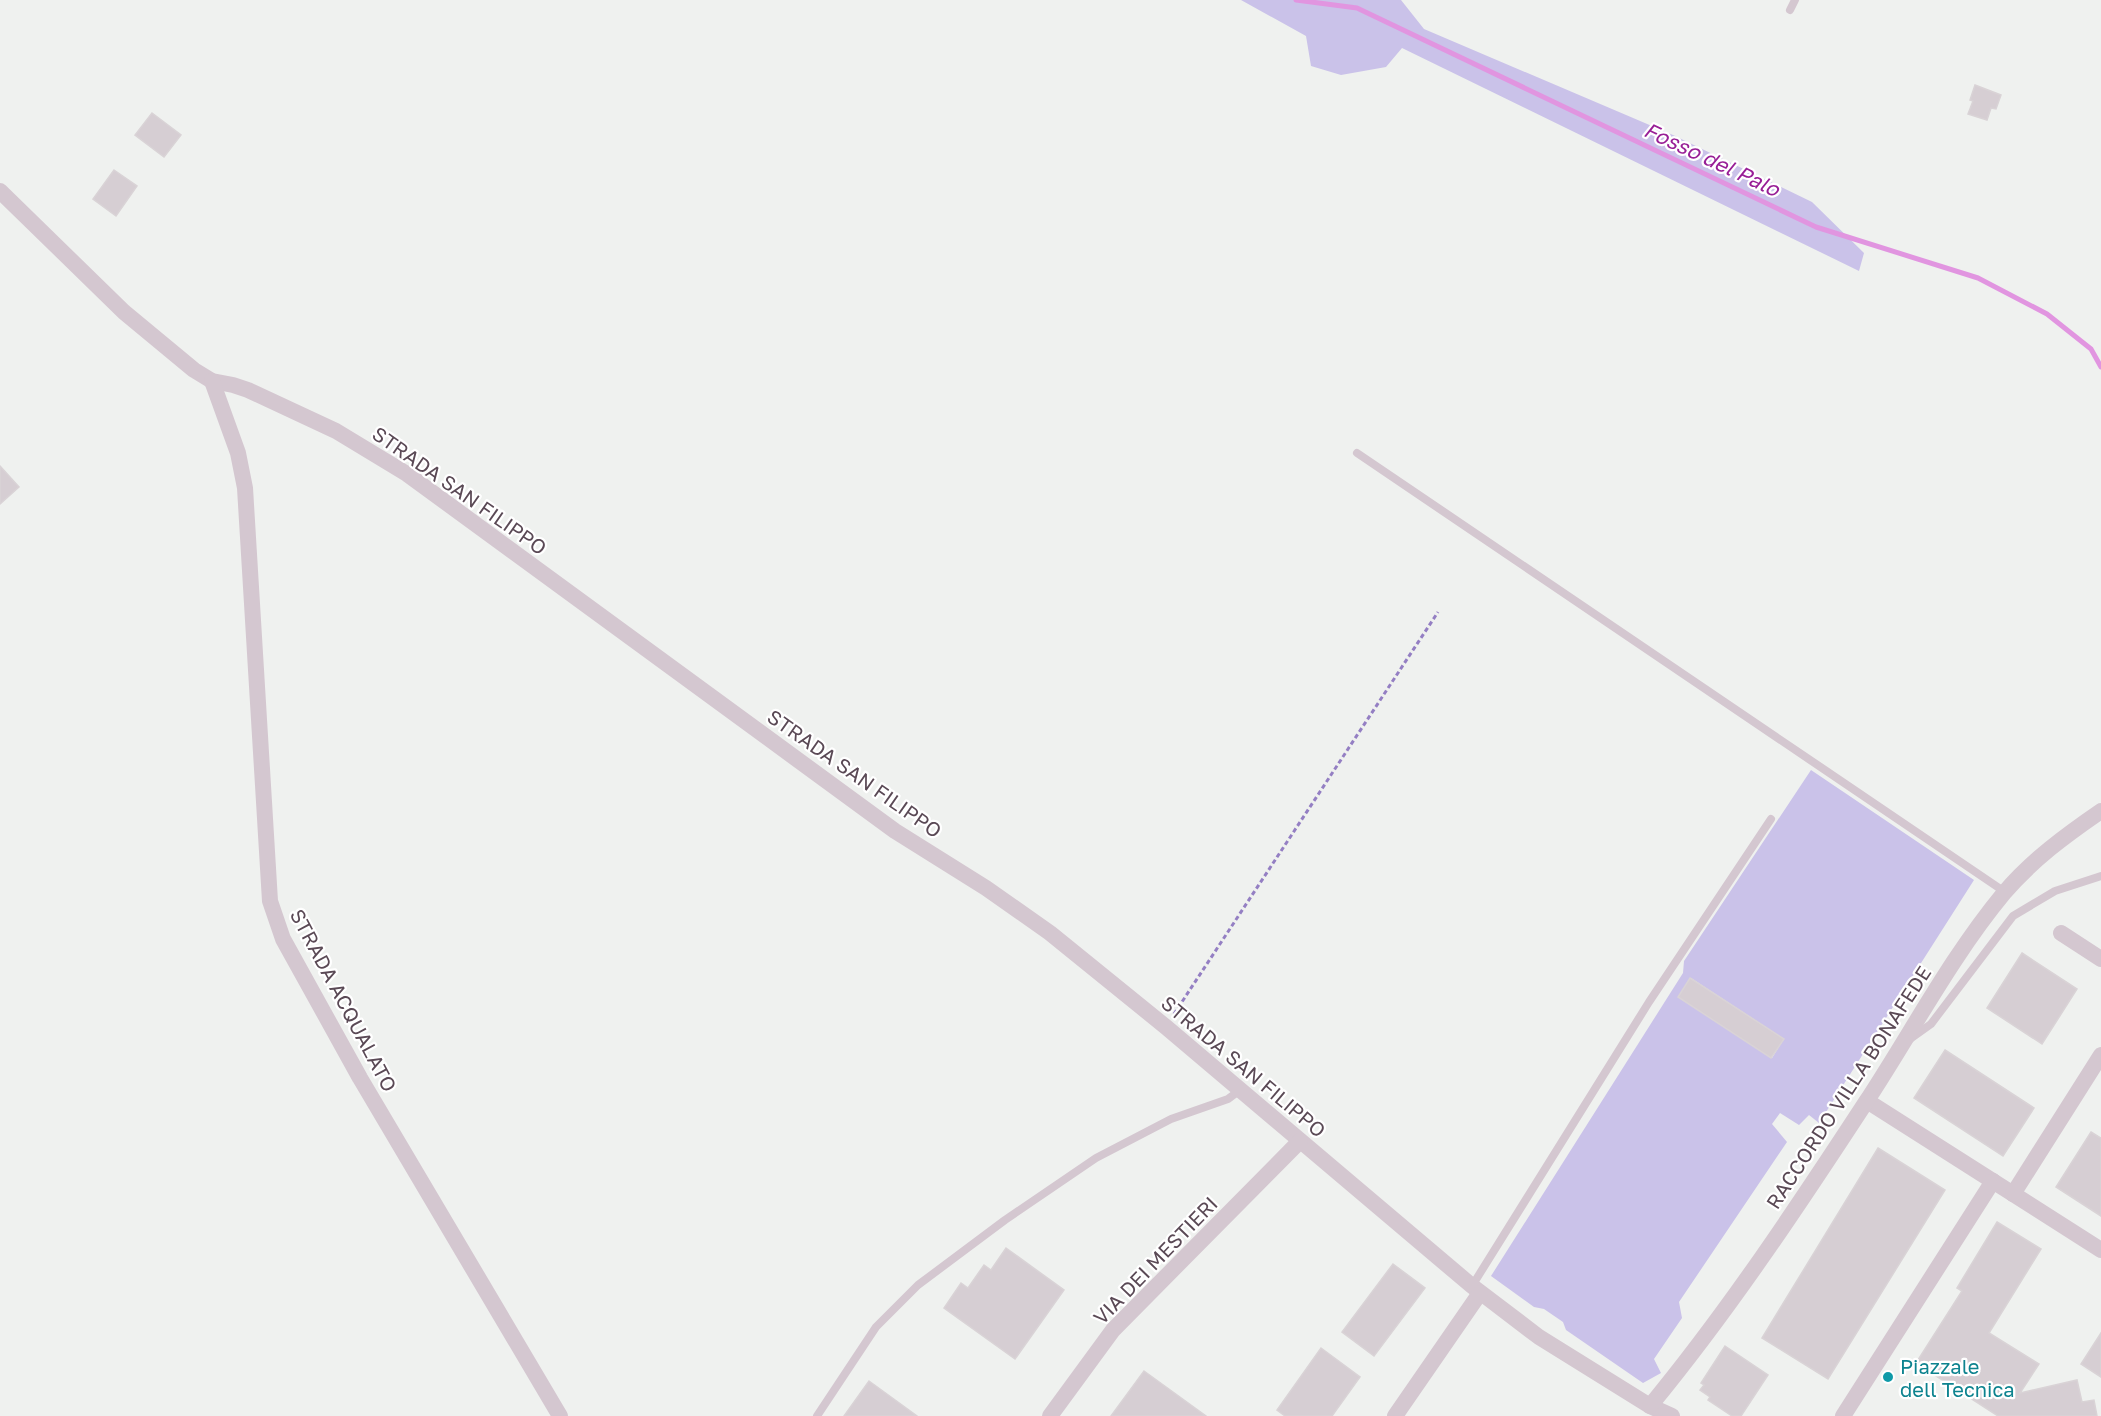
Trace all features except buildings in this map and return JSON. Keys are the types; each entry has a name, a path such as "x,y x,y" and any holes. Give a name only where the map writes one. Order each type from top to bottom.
{"street":[{"name":"STRADA SAN FILIPPO","path":"0,191 139,326 176,357 212,381 249,390 336,431 407,474 895,831 986,888 1050,933 1166,1027 1476,1289 1539,1338 1650,1406 1672,1416"},
{"name":"STRADA ACQUALATO","path":"212,381 238,453 245,488 270,902 275,920 283,939 360,1078 560,1416"},
{"name":"RACCORDO VILLA BONAFEDE","path":"1650,1406 1695,1350 1759,1261 1867,1101 1963,950 2005,892 2064,836 2101,811"},
{"path":"2061,933 2101,959"},
{"path":"2013,1194 2101,1055"},
{"path":"1867,1101 2101,1250"},
{"name":"VIA DEI MESTIERI","path":"1050,1416 1113,1330 1300,1141"},
{"path":"1843,1416 1993,1181"},
{"path":"1395,1416 1476,1289"}],"lane":[{"path":"1791,10 1795,0"},
{"path":"1357,453 2005,892"},
{"path":"1476,1289 1649,1002 1771,819"},
{"path":"1902,1045 1931,1024 2013,916 2055,891 2101,876"},
{"path":"817,1416 876,1327 918,1285 1005,1220 1096,1158 1171,1119 1228,1099 1240,1090"}],"path":[{"path":"1166,1027 1438,612"}],"shaded area":[{"path":"1241,0 1401,0 1424,29 1673,135 1812,202 1864,253 1859,271 1402,48 1386,67 1341,75 1311,66 1306,36"},
{"path":"1811,770 1974,880 1819,1123 1809,1115 1799,1125 1780,1113 1772,1124 1787,1142 1679,1302 1682,1318 1654,1359 1661,1373 1643,1383 1566,1330 1563,1322 1544,1309 1534,1307 1491,1276 1683,973 1684,961","holes":["1691,978 1784,1039 1772,1058 1678,997"]}],"waterway":[{"name":"Fosso del Palo","path":"1296,0 1357,8 1816,227 1978,278 2047,314 2091,349 2101,367"}],"place":[{"name":"Piazzale dell Tecnica","path":"1888,1377"}]}
